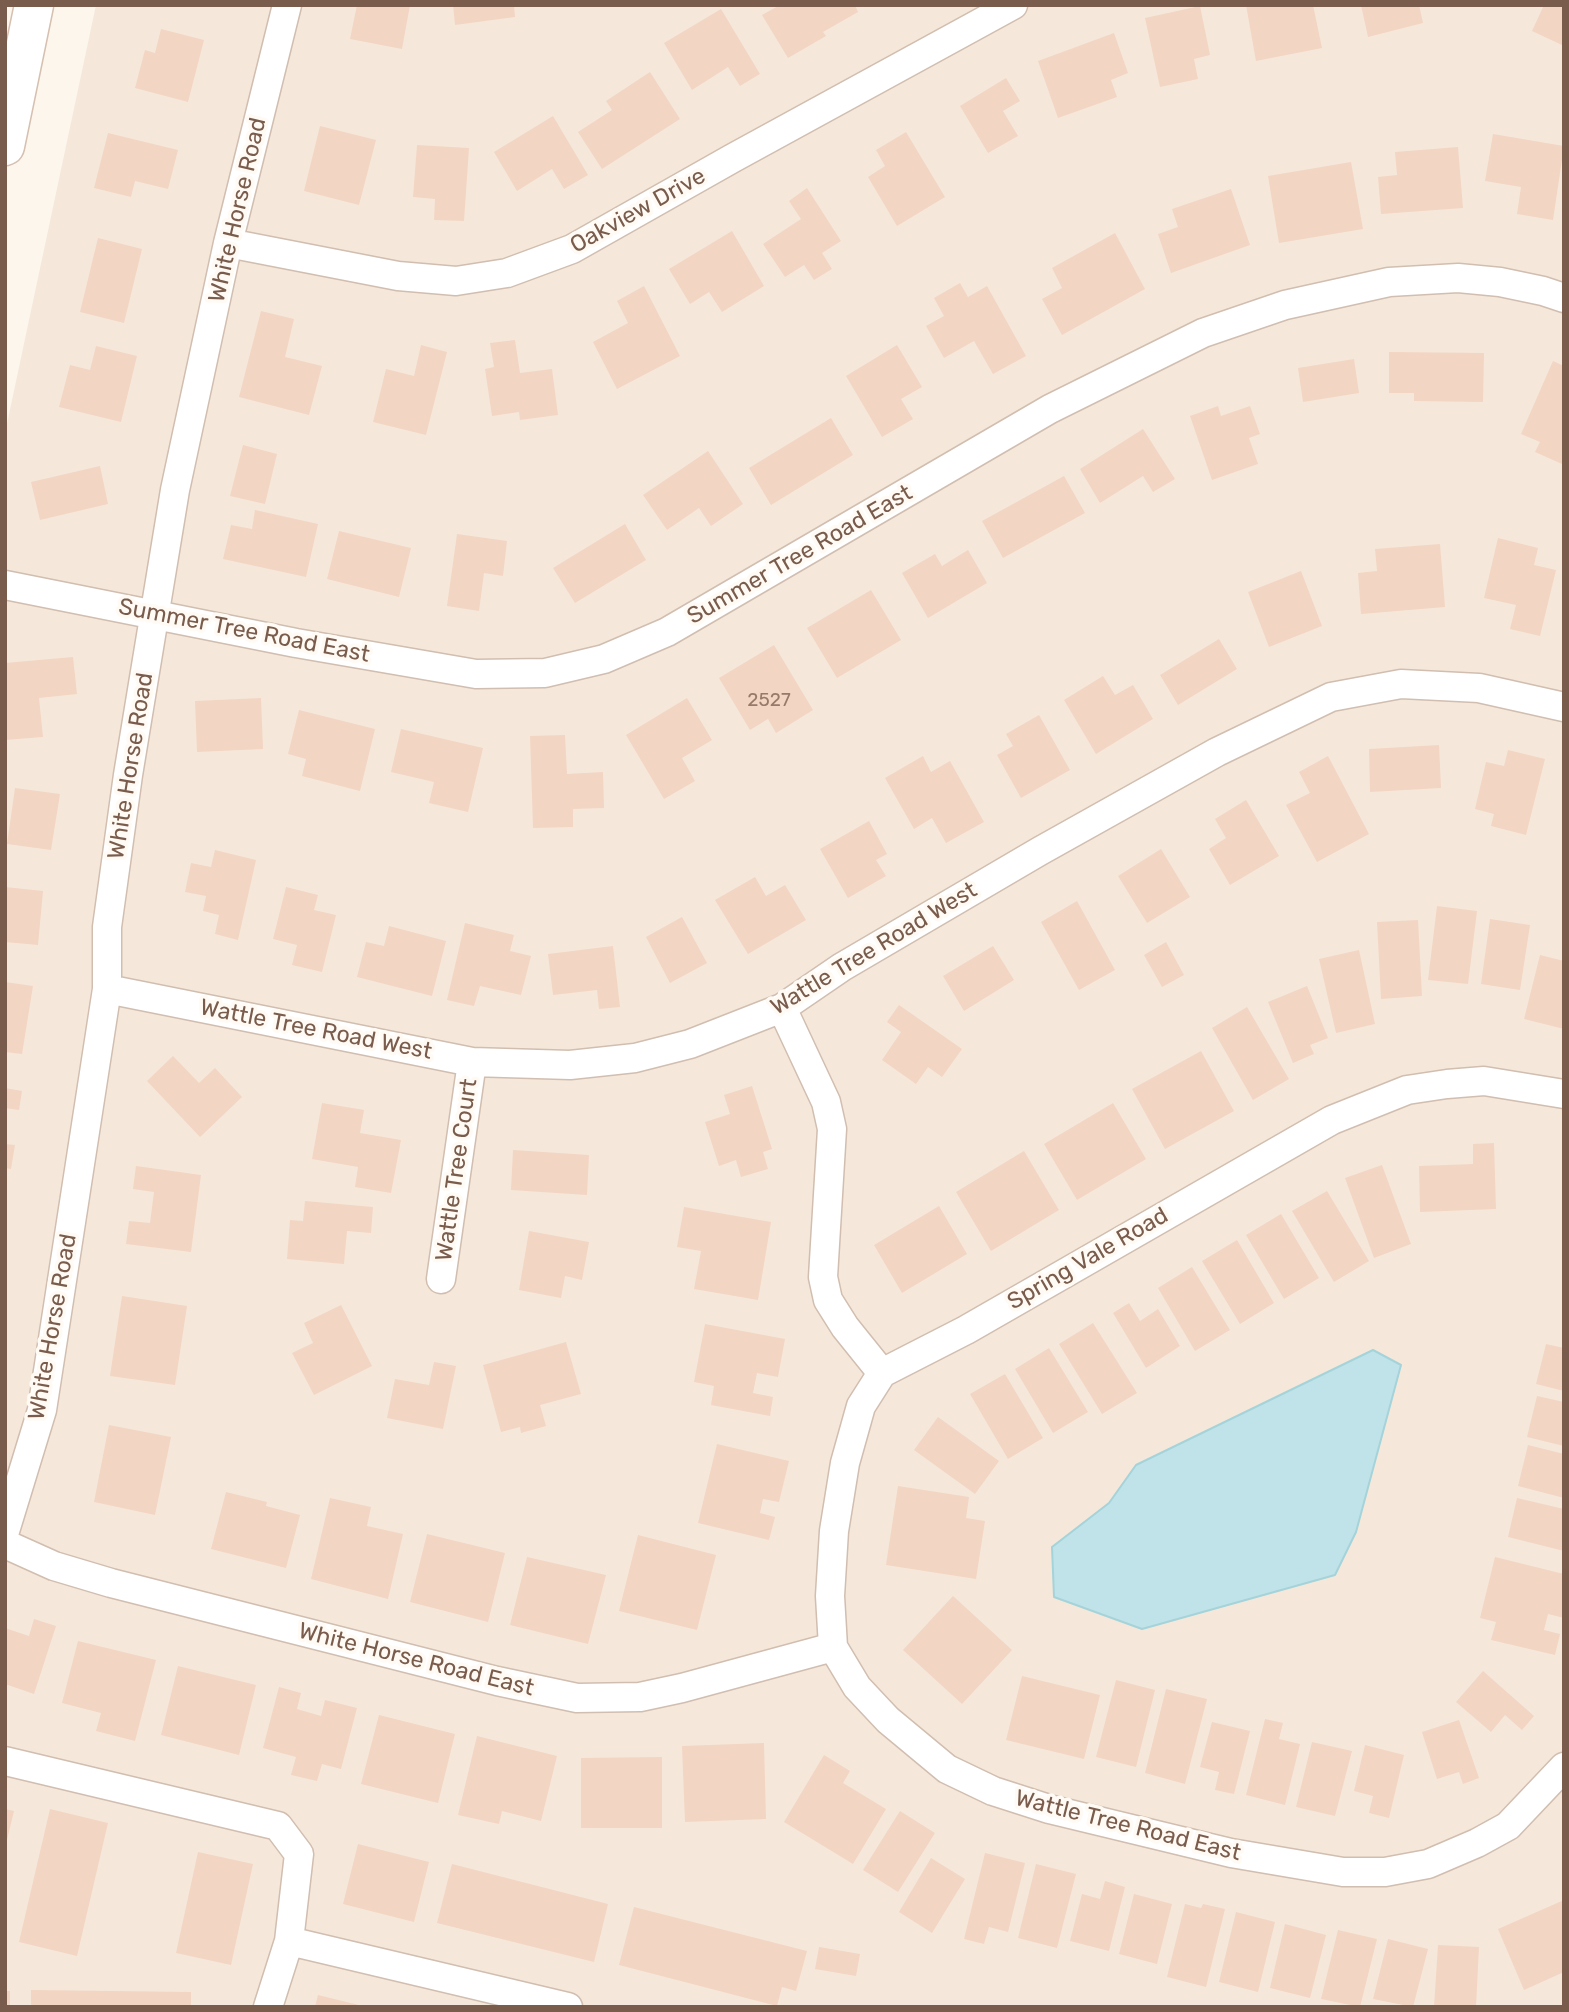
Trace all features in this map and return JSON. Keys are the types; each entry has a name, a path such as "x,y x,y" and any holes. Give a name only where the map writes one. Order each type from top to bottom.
{"street":[{"path":"5,146 34,5"},
{"name":"White Horse Road","path":"5,1531 42,1410 107,989 107,926 128,775 175,490 228,243 287,5"},
{"name":"Oakview Drive","path":"228,243 397,276 456,281 507,273 572,249 1013,5"},
{"name":"Summer Tree Road East","path":"5,585 476,674 545,673 604,659 667,632 1050,409 1203,333 1285,305 1389,282 1458,278 1543,291 1564,298"},
{"name":"Wattle Tree Road West","path":"107,989 472,1062 570,1065 635,1058 690,1044 782,1008 842,967 1052,844 1217,752 1331,697 1401,684 1479,688 1564,707"},
{"path":"782,1008 826,1102 832,1129 822,1277 828,1300 845,1327 882,1373 861,1406 843,1477 834,1531 830,1597 833,1647"},
{"name":"Wattle Tree Court","path":"441,1279 472,1062"},
{"name":"Spring Vale Road","path":"882,1373 966,1330 1332,1120 1407,1090 1447,1084 1484,1082 1564,1094"},
{"name":"White Horse Road East","path":"5,1544 54,1566 111,1584 497,1681 577,1698 640,1697 833,1647"},
{"name":"Wattle Tree Road East","path":"833,1647 858,1687 888,1720 947,1769 993,1791 1049,1809 1231,1853 1343,1872 1385,1872 1428,1864 1477,1843 1508,1826 1564,1767"},
{"path":"5,1761 278,1826 299,1854 289,1941 268,2007"},
{"path":"289,1941 568,2007"}],"shaded area":[{"path":"96,5 1564,5 1564,2007 5,2007 5,433"}],"water":[{"path":"1373,1350 1401,1365 1356,1532 1335,1575 1142,1629 1054,1597 1052,1547 1109,1503 1136,1465"}],"building":[{"path":"357,5 410,5 402,49 350,39"},
{"path":"453,5 514,5 515,17 455,25"},
{"path":"780,5 855,5 858,12 823,32 826,36 788,58 762,15"},
{"path":"1246,5 1313,5 1322,48 1256,61"},
{"path":"1361,5 1419,5 1423,23 1368,37"},
{"path":"1544,5 1564,5 1564,46 1532,31"},
{"path":"1200,6 1210,55 1194,59 1198,79 1160,87 1145,18"},
{"path":"721,9 760,74 740,86 728,67 692,90 664,43"},
{"path":"161,29 204,40 188,102 135,88 145,50 155,53"},
{"path":"1114,33 1128,73 1111,80 1117,97 1058,118 1038,61"},
{"path":"650,72 680,119 602,169 578,132 612,110 606,101"},
{"path":"1006,78 1020,101 1003,111 1018,136 988,153 960,106"},
{"path":"553,116 588,175 564,189 552,169 517,191 494,152"},
{"path":"320,126 376,140 359,205 304,191"},
{"path":"906,132 945,197 897,226 868,177 885,166 876,150"},
{"path":"108,133 178,150 168,189 135,181 131,197 94,188"},
{"path":"1493,134 1564,146 1553,220 1517,214 1521,187 1485,181"},
{"path":"417,145 469,148 464,221 434,220 435,199 413,197"},
{"path":"1458,147 1463,208 1381,214 1378,177 1397,175 1395,152"},
{"path":"1351,162 1363,229 1279,243 1268,176"},
{"path":"807,188 841,241 822,253 832,269 814,280 804,265 785,277 763,244 801,219 789,201"},
{"path":"1231,189 1250,245 1171,273 1158,234 1178,227 1172,209"},
{"path":"732,231 764,286 722,312 709,292 690,304 669,269"},
{"path":"1115,233 1145,289 1062,335 1042,299 1062,288 1052,268"},
{"path":"98,238 142,249 124,323 80,312"},
{"path":"960,283 968,297 987,286 1026,356 993,374 974,341 944,358 926,326 944,316 934,298"},
{"path":"644,286 680,356 617,389 593,342 628,323 617,301"},
{"path":"261,311 294,319 285,357 322,366 309,415 239,397"},
{"path":"515,340 520,373 552,369 558,415 520,420 519,412 492,416 485,369 494,367 490,343"},
{"path":"421,345 447,352 426,435 373,422 386,369 414,376"},
{"path":"897,345 922,387 901,399 913,419 882,437 846,376"},
{"path":"96,346 137,356 121,422 59,407 70,365 90,370"},
{"path":"1389,352 1484,353 1483,402 1414,401 1414,393 1389,393"},
{"path":"1354,359 1359,393 1303,402 1298,368"},
{"path":"1553,361 1564,366 1562,464 1535,452 1540,442 1521,434"},
{"path":"1218,406 1221,416 1250,406 1260,434 1249,438 1258,464 1212,480 1190,416"},
{"path":"831,418 853,455 771,505 749,468"},
{"path":"1143,429 1175,479 1153,492 1143,476 1100,503 1080,469"},
{"path":"243,445 277,454 265,504 230,496"},
{"path":"708,451 743,504 711,526 699,508 667,530 643,495"},
{"path":"100,466 108,504 40,520 31,482"},
{"path":"1064,476 1085,513 1003,558 982,521"},
{"path":"255,510 318,524 306,577 223,559 231,525 252,529"},
{"path":"625,524 646,560 575,603 553,568"},
{"path":"339,531 411,548 399,597 327,579"},
{"path":"457,534 507,541 503,576 484,573 479,611 447,606"},
{"path":"1498,538 1538,548 1534,565 1556,570 1540,636 1510,629 1516,605 1484,598"},
{"path":"1440,544 1445,607 1361,614 1358,573 1377,571 1375,549"},
{"path":"968,550 987,583 928,618 902,573 935,554 942,566"},
{"path":"1301,571 1322,626 1269,647 1248,592"},
{"path":"871,590 901,640 837,678 807,628"},
{"path":"1219,639 1237,669 1178,705 1160,675"},
{"path":"774,645 813,710 776,733 768,719 750,730 719,678"},
{"path":"73,657 77,694 39,698 43,737 5,740 5,663"},
{"path":"1103,676 1115,695 1133,685 1153,719 1096,754 1064,700"},
{"path":"261,698 263,749 197,752 195,701"},
{"path":"687,698 712,740 682,758 695,781 664,799 626,735"},
{"path":"299,710 375,729 360,791 302,776 306,759 288,754"},
{"path":"1039,715 1070,770 1021,798 997,755 1013,746 1006,734"},
{"path":"401,729 483,748 468,812 429,803 434,782 391,772"},
{"path":"565,735 567,774 603,772 604,808 573,809 573,827 533,828 530,736"},
{"path":"1439,745 1441,788 1370,792 1369,749"},
{"path":"1508,750 1545,759 1526,835 1491,826 1494,814 1475,809 1486,762 1504,766"},
{"path":"923,756 931,772 950,761 984,822 946,843 932,818 914,829 885,778"},
{"path":"1328,756 1369,834 1317,862 1286,805 1310,793 1299,772"},
{"path":"15,788 60,794 51,850 7,844"},
{"path":"1246,800 1279,856 1230,885 1209,849 1226,838 1215,819"},
{"path":"869,821 887,854 876,860 886,876 848,898 820,849"},
{"path":"1161,849 1190,897 1147,923 1118,876"},
{"path":"215,850 256,860 238,940 215,934 219,915 203,911 206,896 185,892 191,863 211,867"},
{"path":"755,877 766,896 785,885 806,920 748,954 715,900"},
{"path":"5,887 43,891 38,945 5,942"},
{"path":"286,887 318,895 314,910 336,915 322,972 292,965 297,945 273,939"},
{"path":"1077,901 1115,970 1079,990 1041,922"},
{"path":"1437,906 1477,911 1468,984 1428,980"},
{"path":"682,917 707,963 670,983 646,937"},
{"path":"1490,919 1530,925 1520,990 1481,984"},
{"path":"1418,920 1422,996 1381,999 1377,922"},
{"path":"465,923 514,935 510,951 531,956 521,995 480,986 474,1006 447,1000"},
{"path":"389,926 446,941 432,996 357,977 366,942 384,946"},
{"path":"1166,942 1184,975 1162,987 1144,955"},
{"path":"613,946 620,1007 599,1009 597,990 553,995 548,954"},
{"path":"993,946 1014,980 964,1011 943,976"},
{"path":"1359,950 1375,1024 1336,1033 1319,959"},
{"path":"1540,955 1564,961 1564,1029 1524,1019"},
{"path":"5,982 33,986 22,1054 5,1052"},
{"path":"1307,986 1328,1038 1310,1045 1314,1054 1293,1063 1268,1002"},
{"path":"899,1005 962,1049 942,1077 928,1067 916,1084 882,1060 901,1032 887,1022"},
{"path":"1247,1007 1289,1079 1253,1100 1212,1028"},
{"path":"1201,1051 1234,1111 1165,1149 1132,1089"},
{"path":"173,1056 199,1083 215,1068 242,1097 200,1137 147,1081"},
{"path":"752,1086 772,1149 763,1152 768,1169 741,1177 736,1160 719,1166 705,1122 730,1114 724,1095"},
{"path":"5,1088 22,1091 19,1110 5,1108"},
{"path":"322,1103 364,1110 360,1133 401,1140 391,1193 355,1187 358,1167 312,1159"},
{"path":"1113,1103 1146,1159 1077,1200 1044,1144"},
{"path":"1494,1143 1496,1209 1420,1212 1419,1166 1473,1164 1473,1144"},
{"path":"5,1144 15,1145 11,1169 5,1168"},
{"path":"513,1150 589,1155 587,1195 511,1190"},
{"path":"1024,1151 1059,1210 991,1251 956,1192"},
{"path":"1382,1165 1411,1244 1374,1258 1345,1178"},
{"path":"136,1166 201,1175 191,1252 126,1244 129,1221 150,1223 154,1192 133,1189"},
{"path":"1327,1191 1369,1261 1334,1282 1292,1211"},
{"path":"305,1201 373,1207 371,1233 347,1231 344,1264 287,1259 290,1220 303,1221"},
{"path":"939,1206 967,1254 902,1293 874,1245"},
{"path":"684,1207 771,1222 758,1300 694,1289 701,1251 677,1247"},
{"path":"1281,1214 1319,1278 1284,1299 1246,1235"},
{"path":"529,1231 589,1242 582,1280 565,1276 561,1298 519,1290"},
{"path":"1237,1240 1274,1303 1240,1324 1202,1261"},
{"path":"1192,1267 1230,1330 1195,1351 1158,1288"},
{"path":"122,1296 187,1306 175,1385 110,1376"},
{"path":"1129,1303 1140,1321 1158,1309 1180,1346 1146,1368 1113,1313"},
{"path":"341,1305 372,1366 314,1395 292,1353 313,1343 304,1323"},
{"path":"1093,1323 1137,1393 1102,1414 1059,1344"},
{"path":"705,1324 785,1339 778,1377 757,1373 753,1393 773,1397 770,1416 711,1405 714,1386 694,1382"},
{"path":"566,1342 581,1394 540,1405 546,1426 521,1433 520,1427 501,1432 483,1365"},
{"path":"1546,1344 1564,1348 1564,1391 1536,1384"},
{"path":"1049,1348 1088,1412 1053,1433 1015,1369"},
{"path":"434,1362 456,1366 443,1429 387,1418 395,1379 429,1385"},
{"path":"1005,1374 1043,1438 1008,1459 970,1394"},
{"path":"1537,1396 1564,1402 1564,1446 1527,1437"},
{"path":"938,1417 999,1461 975,1494 914,1450"},
{"path":"109,1425 171,1437 155,1515 94,1502"},
{"path":"717,1444 789,1461 779,1502 763,1499 760,1513 775,1517 769,1540 698,1523"},
{"path":"1528,1445 1564,1454 1564,1498 1518,1486"},
{"path":"898,1486 969,1497 966,1518 985,1521 976,1579 886,1565"},
{"path":"226,1492 267,1502 266,1506 300,1515 286,1568 211,1549"},
{"path":"330,1498 371,1507 367,1526 403,1534 388,1599 311,1579"},
{"path":"1517,1498 1564,1509 1564,1551 1508,1537"},
{"path":"427,1534 505,1553 488,1622 410,1602"},
{"path":"638,1535 716,1555 697,1630 619,1611"},
{"path":"527,1557 606,1575 588,1644 510,1625"},
{"path":"1495,1557 1564,1574 1564,1618 1548,1614 1544,1630 1560,1634 1555,1655 1491,1640 1496,1622 1480,1618"},
{"path":"953,1596 1012,1650 962,1704 903,1650"},
{"path":"34,1619 56,1626 34,1694 5,1684 5,1628 29,1636"},
{"path":"78,1641 156,1660 135,1741 96,1731 101,1713 62,1703"},
{"path":"178,1666 256,1685 239,1755 161,1735"},
{"path":"1483,1671 1534,1716 1522,1730 1505,1715 1491,1732 1456,1702"},
{"path":"1022,1676 1100,1695 1084,1759 1006,1740"},
{"path":"1116,1680 1155,1690 1136,1767 1096,1757"},
{"path":"279,1687 301,1693 297,1709 321,1716 325,1700 357,1708 341,1769 322,1764 317,1781 291,1775 296,1757 263,1748"},
{"path":"1166,1689 1207,1699 1185,1784 1145,1773"},
{"path":"379,1715 455,1734 438,1803 361,1784"},
{"path":"1265,1719 1283,1723 1279,1739 1300,1744 1285,1805 1246,1795"},
{"path":"1459,1720 1479,1778 1463,1784 1459,1772 1437,1779 1422,1732"},
{"path":"1212,1722 1250,1731 1234,1794 1215,1790 1219,1772 1200,1767"},
{"path":"477,1736 557,1756 541,1821 502,1811 499,1824 458,1815"},
{"path":"1312,1742 1352,1751 1335,1816 1296,1807"},
{"path":"764,1743 766,1819 685,1822 682,1746"},
{"path":"1365,1745 1404,1755 1389,1818 1369,1813 1373,1796 1354,1791"},
{"path":"824,1755 850,1771 843,1783 886,1809 853,1864 784,1822"},
{"path":"662,1757 662,1828 581,1828 581,1758"},
{"path":"5,1809 14,1811 6,1844 5,1844"},
{"path":"50,1809 108,1823 77,1956 19,1942"},
{"path":"900,1811 935,1833 898,1892 863,1870"},
{"path":"358,1844 429,1862 414,1922 343,1904"},
{"path":"198,1852 253,1864 231,1965 176,1953"},
{"path":"985,1853 1025,1863 1008,1932 989,1927 984,1944 964,1939"},
{"path":"931,1858 965,1879 932,1933 899,1912"},
{"path":"452,1864 608,1904 594,1962 437,1923"},
{"path":"1036,1864 1076,1874 1057,1948 1018,1938"},
{"path":"1105,1881 1125,1887 1109,1951 1070,1941 1082,1894 1100,1899"},
{"path":"1134,1894 1172,1904 1157,1964 1119,1954"},
{"path":"1564,1900 1564,1972 1524,1990 1498,1929"},
{"path":"1185,1904 1201,1908 1203,1904 1225,1909 1206,1987 1167,1977"},
{"path":"634,1907 807,1951 796,1991 782,1987 777,2006 619,1965"},
{"path":"1236,1912 1275,1922 1258,1992 1219,1982"},
{"path":"1285,1924 1326,1935 1310,1998 1270,1988"},
{"path":"1338,1930 1377,1939 1360,2007 1321,1999"},
{"path":"1388,1939 1428,1949 1413,2007 1373,1999"},
{"path":"1438,1945 1479,1947 1476,2007 1434,2007"},
{"path":"819,1947 860,1954 856,1976 815,1969"},
{"path":"31,1990 191,1992 191,2007 31,2007"},
{"path":"5,1991 10,1991 10,2007 5,2007"},
{"path":"318,1995 363,2006 363,2007 315,2007"}]}
